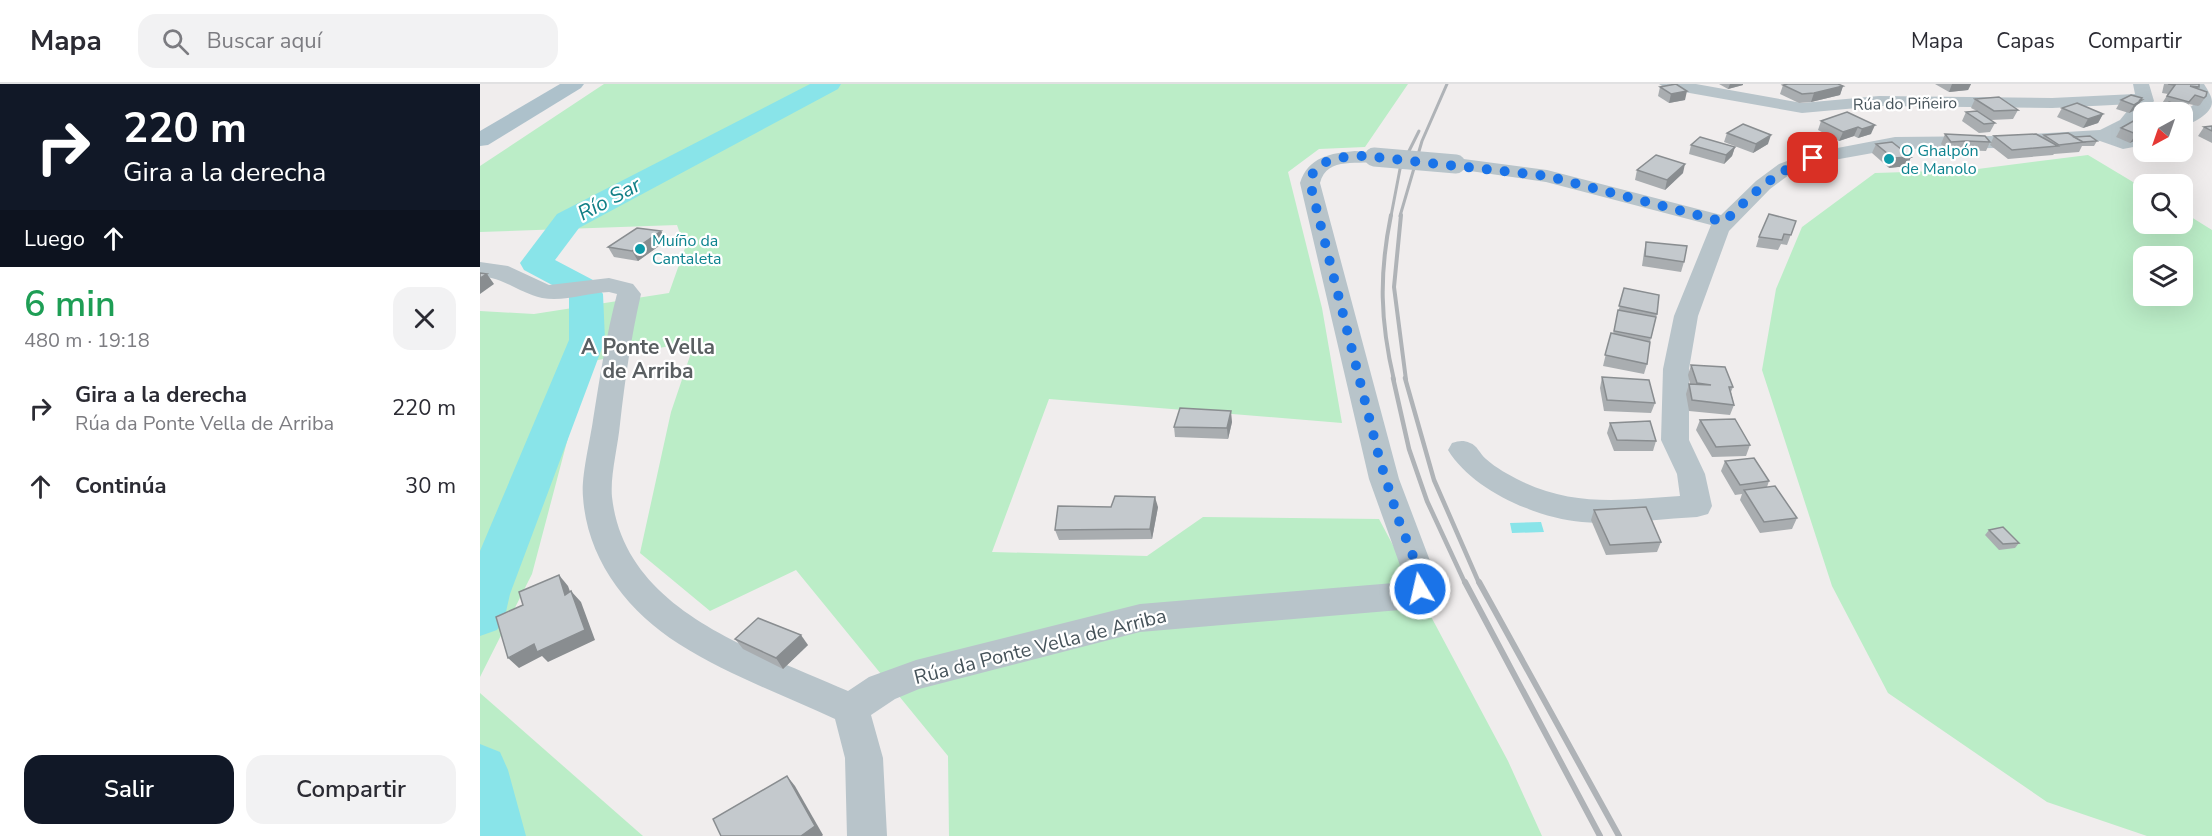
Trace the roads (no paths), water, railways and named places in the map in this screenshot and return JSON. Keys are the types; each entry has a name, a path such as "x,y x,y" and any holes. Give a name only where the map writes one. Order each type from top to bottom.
{"main road":[{"path":"480,141 490,128 554,84"},
{"path":"490,128 574,84"}],"street":[{"name":"Rúa do Piñeiro","path":"1667,84 1802,108 1879,101 2052,103 2116,101 2143,91"},
{"path":"2193,114 2205,103 2196,84"},
{"path":"1462,450 1476,467 1492,477 1527,495 1559,507 1596,511 1697,506 1691,474 1675,440 1676,369 1686,316 1708,255 1724,222 1785,168 1813,158 1908,142 1998,142 2104,135 2126,124 2139,111 2143,91"},
{"path":"2104,135 2115,143 2123,145 2133,142"},
{"name":"Rúa da Ponte Vella de Arriba","path":"851,709 882,688 916,675 1140,618 1388,599 1411,594 1420,589 1422,582 1419,571 1382,470 1310,183 1313,172 1328,161 1351,156 1374,157 1456,164 1547,176 1724,222"},
{"path":"480,269 500,270 541,292 562,292 612,284 627,288 629,294 618,339 597,495 601,522 622,570 642,597 654,608 714,647 851,709 864,758 867,836"}],"water":[{"path":"1541,522 1544,532 1512,533 1510,523"}],"waterway":[{"name":"Río Sar","path":"480,616 486,594 587,340 586,294 581,287 536,263 568,221 829,84"},
{"name":"Río Sar","path":"480,770 496,836"}],"railway":[{"path":"1400,216 1422,141 1447,84"},
{"path":"1391,216 1400,169 1419,131"},
{"path":"1391,215 1384,257 1383,297 1386,338 1394,380"},
{"path":"1401,215 1394,287 1406,380"},
{"path":"1393,378 1409,449 1427,501 1465,583"},
{"path":"1405,378 1434,480 1479,583"},
{"path":"1465,582 1600,836"},
{"path":"1479,582 1619,836"}],"place":[{"name":"O Ghalpón de Manolo","path":"1889,159"},
{"name":"Muíño da Cantaleta","path":"640,249"}],"district":[{"name":"A Ponte Vella de Arriba","path":"648,359"}]}
